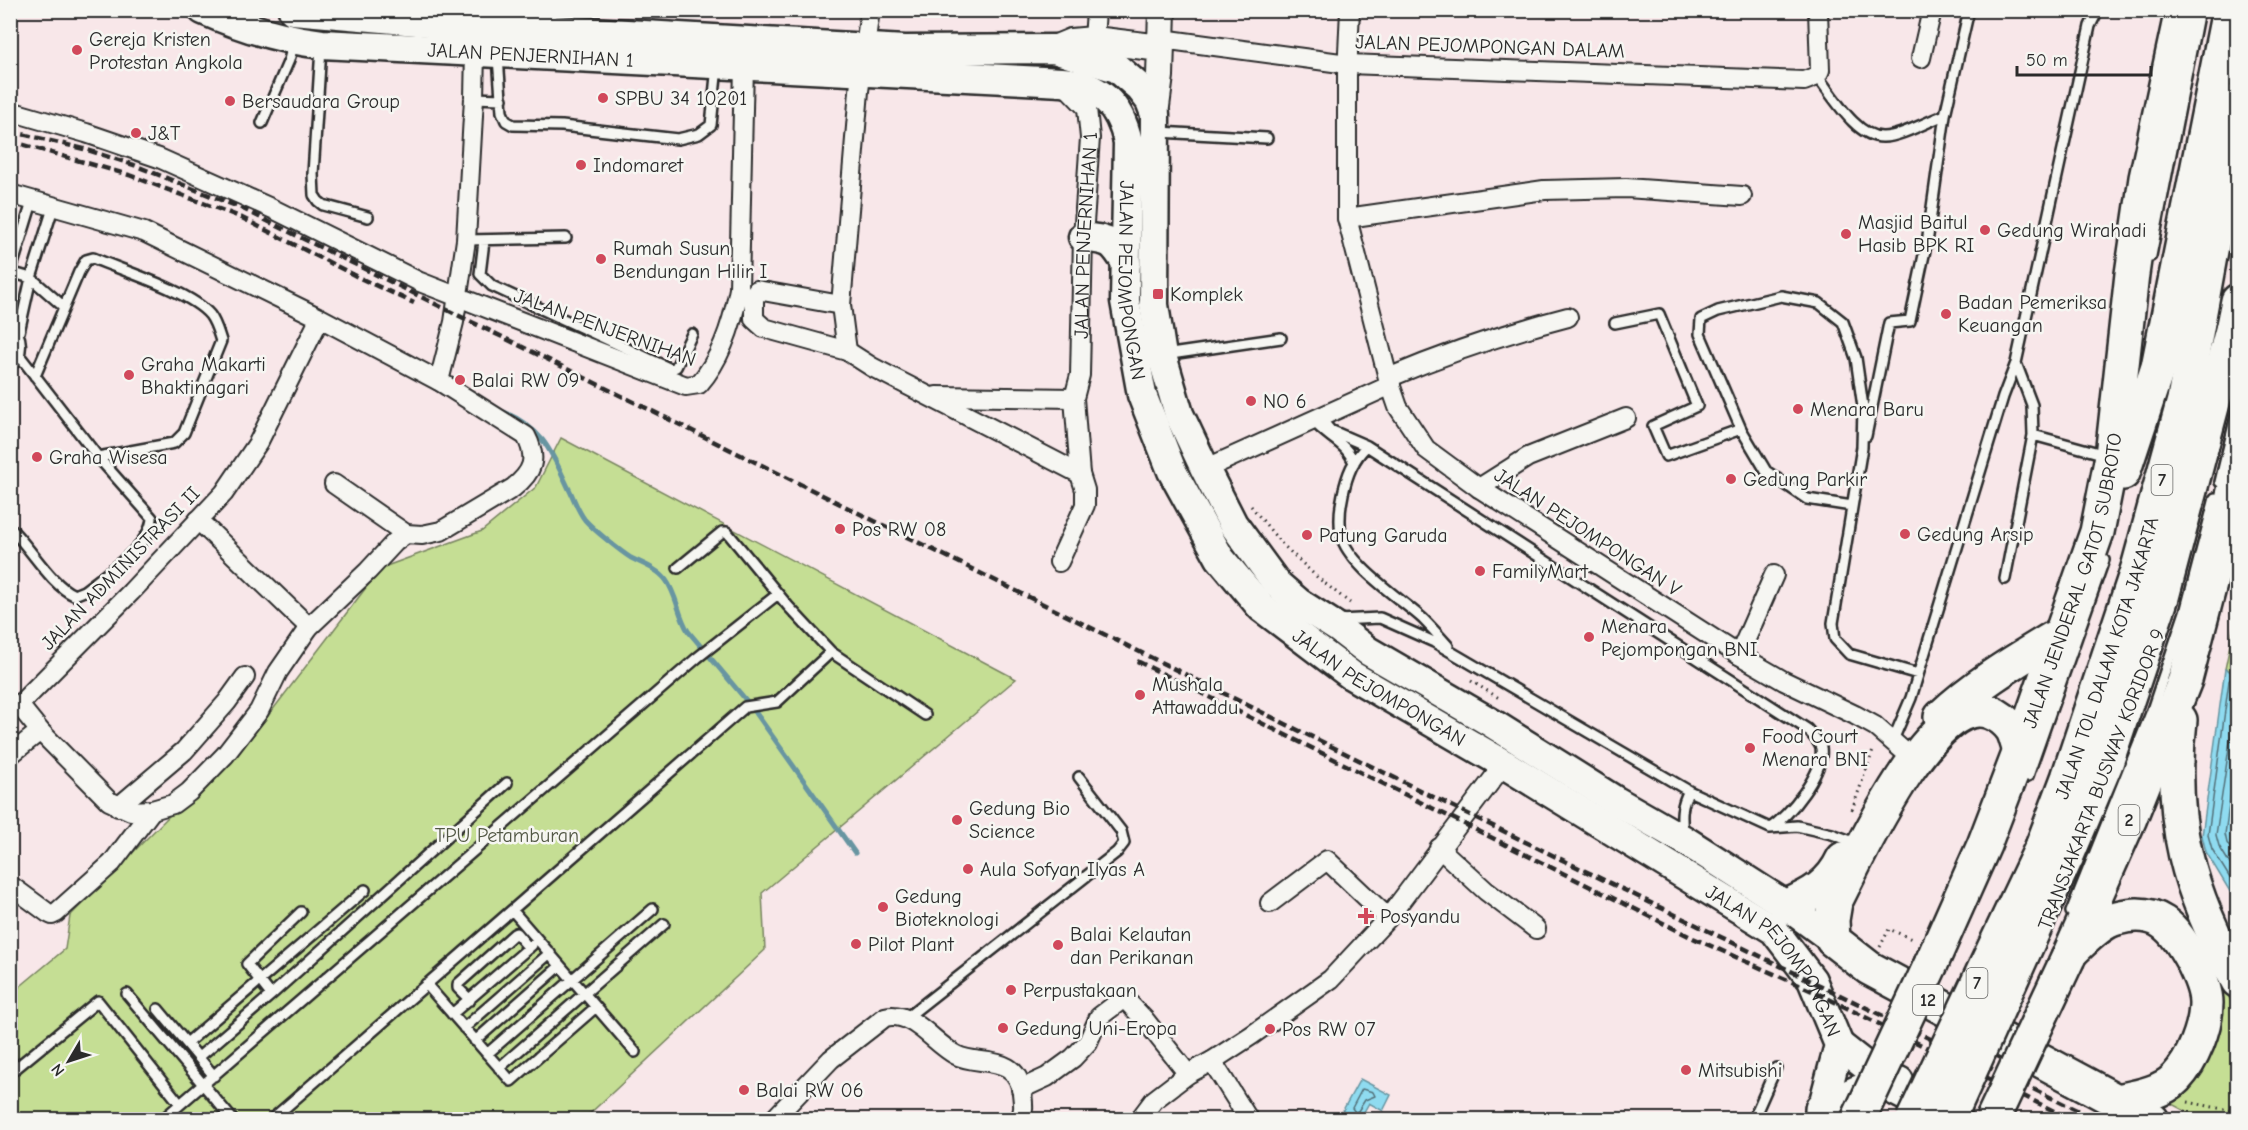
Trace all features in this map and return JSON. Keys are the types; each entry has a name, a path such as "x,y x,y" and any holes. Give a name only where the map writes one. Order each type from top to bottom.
{"highway":[{"name":"JALAN JENDERAL GATOT SUBROTO","path":"1858,1119 1984,845 2020,751 2060,634 2102,541 2120,470 2132,274 2146,178 2182,10"},
{"path":"2120,470 2158,368 2229,10"},
{"name":"JALAN TOL DALAM KOTA JAKARTA","path":"1948,1119 2054,852 2068,778 2138,568 2184,400 2238,101"},
{"name":"JALAN TOL DALAM KOTA JAKARTA","path":"1913,1119 2054,852 2106,763 2162,597 2238,301"},
{"name":"2","path":"1992,1119 2068,945 2130,818 2185,680 2238,476"},
{"path":"1833,940 1832,920 1835,902 1858,844 1905,750 1956,703 1997,672 2060,634"},
{"path":"2185,680 2175,784 2181,841 2205,917 2238,981"},
{"path":"1905,750 1970,710 1983,710 1996,715 2012,728 2020,751"},
{"path":"1787,906 1824,887 1858,844"},
{"path":"2068,945 2091,934 2115,918 2141,915 2157,919 2173,929 2199,974 2206,1001 2202,1028 2187,1063 2175,1080 2150,1093 2117,1101"},
{"name":"12","path":"1833,940 1869,968 2152,1119"},
{"path":"1819,1114 1859,1092 1889,1085 1939,1109 1954,1119"}],"main road":[{"name":"JALAN PENJERNIHAN 1","path":"203,10 225,20 294,40 322,44 481,35 903,61 1075,83 1103,96 1115,108 1124,123"},
{"name":"JALAN PENJERNIHAN 1","path":"293,10 481,35 731,64 864,59"},
{"name":"JALAN PENJERNIHAN 1","path":"903,61 1054,49 1117,68 1131,78 1140,88 1156,123"},
{"name":"JALAN PEJOMPONGAN","path":"1124,123 1129,160 1125,301 1142,395 1172,471 1220,558 1261,607 1351,675 1504,764 1774,930 1812,980 1839,1046 1819,1114"},
{"name":"JALAN PEJOMPONGAN","path":"1156,123 1154,304 1162,356 1179,414 1205,469 1233,524 1277,584 1299,603 1368,651 1683,840 1787,906 1833,940"},
{"path":"1083,237 1109,241 1126,263"},
{"path":"1839,1046 1867,1067 1983,1119"}],"street":[{"path":"847,351 841,305 870,10"},
{"path":"1094,40 1096,10"},
{"name":"JALAN PEJOMPONGAN","path":"1156,123 1162,10"},
{"name":"JALAN PEJOMPONGAN V","path":"1350,10 1347,218 1389,382 1398,407 1426,449 1479,488 1739,656 1784,681 1856,715 1905,750"},
{"path":"1817,76 1820,70 1818,10"},
{"path":"1920,58 1932,10"},
{"path":"439,381 454,322 458,295 475,241 474,98 481,35"},
{"path":"1054,49 1071,42 1094,40 1162,43"},
{"name":"JALAN PEJOMPONGAN DALAM","path":"1162,43 1348,64 1804,81 1817,76"},
{"name":"JALAN PENJERNIHAN","path":"10,111 86,133 159,158 273,209 420,282 686,386 699,384 712,370 735,308 739,289 731,64"},
{"name":"JALAN PENJERNIHAN 1","path":"1062,82 1087,108 1090,122 1083,237 1080,375 1074,398 1080,474"},
{"path":"1347,218 1544,190 1626,188 1742,195"},
{"path":"10,194 144,232 320,318 439,381 526,436 534,457 523,480 513,488 441,531 422,535 406,534 334,484"},
{"path":"841,305 757,290 754,294 754,319 764,328 847,351 872,367 1080,474 1085,490 1085,505 1059,562"},
{"path":"1205,469 1316,418 1439,356 1512,331 1569,317"},
{"name":"JALAN ADMINISTRASI II","path":"118,807 100,793 15,708 224,493 258,443 320,318"},
{"path":"931,396 1074,398"},
{"path":"1479,488 1528,457 1626,418"},
{"path":"198,520 309,627"},
{"path":"118,807 131,811 152,810 173,804 189,792 225,755 259,711 278,672 309,627 395,542 406,534"},
{"path":"1739,656 1774,575"},
{"path":"118,807 184,751 227,702 245,676"},
{"path":"10,755 40,731"},
{"path":"1139,1119 1154,1101 1188,1074 1212,1061 1331,979 1388,918 1504,764"},
{"path":"10,885 48,913 52,915 56,913 112,863 152,810"},
{"path":"1439,848 1486,891 1536,929"},
{"path":"1270,903 1327,860 1388,918"},
{"path":"1021,1089 1047,1077 1073,1058 1088,1042 1099,1017 1124,998 1139,1013 1188,1074"},
{"path":"783,1116 831,1059 885,1017 894,1015 906,1018 955,1055 1001,1065 1013,1073 1021,1084 1024,1108 1019,1119"},
{"path":"1212,1061 1249,1119"}],"lane":[{"path":"1852,506 1889,323 1910,321 1928,236 1944,115 1969,10"},
{"path":"1905,750 1909,704 2003,397 2016,363 2090,26 2098,10"},
{"path":"2149,270 2199,10"},
{"path":"481,35 502,99 502,112 507,121 513,125 562,126 678,139 699,134 711,124 731,64"},
{"path":"262,123 289,60 294,40"},
{"path":"322,44 318,65 313,163 314,195 323,205 368,217"},
{"path":"1817,76 1852,121 1870,136 1884,138 1944,115"},
{"path":"474,98 502,99"},
{"path":"1156,123 1267,138"},
{"path":"33,199 11,272 32,278 64,307"},
{"path":"10,367 19,355 21,344 19,332 32,278 54,205"},
{"path":"10,228 22,231"},
{"path":"566,238 475,241 480,274 492,286 671,369 680,362 692,334"},
{"path":"35,376 86,260 93,258 182,295 209,314 221,341 184,433 179,440 174,443 98,457"},
{"path":"1852,506 1807,499 1766,471 1741,429 1700,334 1701,320 1718,311 1781,296 1818,303 1843,322 1856,358 1863,407 1862,447 1833,623 1835,639 1849,654 1918,674"},
{"path":"1615,323 1659,314 1697,406 1653,426 1666,456 1741,429"},
{"path":"10,322 19,332"},
{"path":"1162,356 1281,338"},
{"path":"10,528 23,540 63,591 74,595 84,591 143,543 151,528 152,518 98,457 19,355"},
{"path":"2005,579 2033,435 2032,405 2016,363"},
{"name":"TRANSJAKARTA BUSWAY KORIDOR 9","path":"2068,945 2175,640 2238,408"},
{"path":"2033,435 2120,470 2133,410"},
{"path":"1316,418 1330,430 1367,446 1807,729 1819,742 1821,750 1817,769 1797,803 1770,828"},
{"path":"1316,418 1324,433 1345,447 1354,463"},
{"path":"1367,446 1358,454 1347,476 1340,510 1341,536 1347,549 1383,588 1423,619 1456,655"},
{"path":"678,568 724,531 831,652 925,715"},
{"path":"2022,789 2036,756 2097,584 2102,541"},
{"path":"162,1119 697,658 778,594"},
{"path":"1326,620 1380,618 1434,642 1689,791 1770,828 1797,826 1858,844"},
{"path":"271,1119 745,707 779,700 831,652"},
{"path":"906,1018 1117,852 1124,843 1121,831 1079,777"},
{"path":"199,1057 507,783"},
{"path":"1683,840 1681,816 1683,801 1689,791"},
{"path":"187,1043 365,890"},
{"path":"487,1054 653,909"},
{"path":"512,910 635,1052"},
{"path":"271,995 247,964 301,912"},
{"path":"499,1068 664,924"},
{"path":"470,1000 458,988 458,984 514,934 530,948"},
{"path":"452,1014 538,940"},
{"path":"464,1028 550,953"},
{"path":"475,1041 560,966"},
{"path":"426,984 508,1080 513,1081 596,1007"},
{"path":"127,994 233,1119"},
{"path":"10,1073 98,1001 180,1104"},
{"path":"158,1009 214,1076"},
{"path":"1753,1119 1776,1068"}],"path":[{"path":"1878,952 1889,929"},
{"path":"2182,1100 2238,1112"}],"green space":[{"name":"TPU Petamburan","path":"561,438 1016,679 762,893 765,950 584,1119 11,1120 11,994 65,949 70,916 268,716 381,568 482,531 536,487"},
{"path":"2237,611 2237,674 2225,669"},
{"path":"2225,989 2237,1014 2237,1119 2200,1119 2168,1102 2216,993"}],"water":[{"path":"2225,669 2237,674 2237,903 2206,852 2202,836"},
{"path":"1360,1079 1391,1095 1383,1111 1369,1103 1360,1119 1356,1119 1342,1112"}],"waterway":[{"path":"504,412 528,426 544,442 585,520 620,551 663,576 673,592 688,631 751,706 855,853"}],"railway":[{"path":"10,131 84,149 134,165 241,208 1466,813 2097,1120"},
{"path":"10,141 129,175 240,217 414,303"},
{"path":"1137,661 1693,938 1817,993 2072,1120"}],"place":[{"name":"Gereja Kristen Protestan Angkola","path":"77,50"},
{"name":"SPBU 34 10201","path":"603,98"},
{"name":"Bersaudara Group","path":"230,101"},
{"name":"J&T","path":"136,133"},
{"name":"Indomaret","path":"581,165"},
{"name":"Gedung Wirahadi","path":"1985,230"},
{"name":"Masjid Baitul Hasib BPK RI","path":"1846,234"},
{"name":"Rumah Susun Bendungan Hilir I","path":"601,259"},
{"name":"Komplek","path":"1158,294"},
{"name":"Badan Pemeriksa Keuangan","path":"1946,314"},
{"name":"Graha Makarti Bhaktinagari","path":"129,375"},
{"name":"Balai RW 09","path":"460,380"},
{"name":"NO 6","path":"1251,401"},
{"name":"Menara Baru","path":"1798,409"},
{"name":"Graha Wisesa","path":"37,457"},
{"name":"Gedung Parkir","path":"1731,479"},
{"name":"Pos RW 08","path":"840,529"},
{"name":"Gedung Arsip","path":"1905,534"},
{"name":"Patung Garuda","path":"1307,535"},
{"name":"FamilyMart","path":"1480,571"},
{"name":"Menara Pejompongan BNI","path":"1589,637"},
{"name":"Mushala Attawaddu","path":"1140,695"},
{"name":"Food Court Menara BNI","path":"1750,748"},
{"name":"Gedung Bio Science","path":"957,820"},
{"name":"Aula Sofyan Ilyas A","path":"968,869"},
{"name":"Gedung Bioteknologi","path":"883,907"},
{"name":"Posyandu","path":"1366,916"},
{"name":"Pilot Plant","path":"856,944"},
{"name":"Balai Kelautan dan Perikanan","path":"1058,945"},
{"name":"Perpustakaan","path":"1011,990"},
{"name":"Gedung Uni-Eropa","path":"1003,1028"},
{"name":"Pos RW 07","path":"1270,1029"},
{"name":"Mitsubishi","path":"1686,1070"},
{"name":"Balai RW 06","path":"744,1090"}]}
